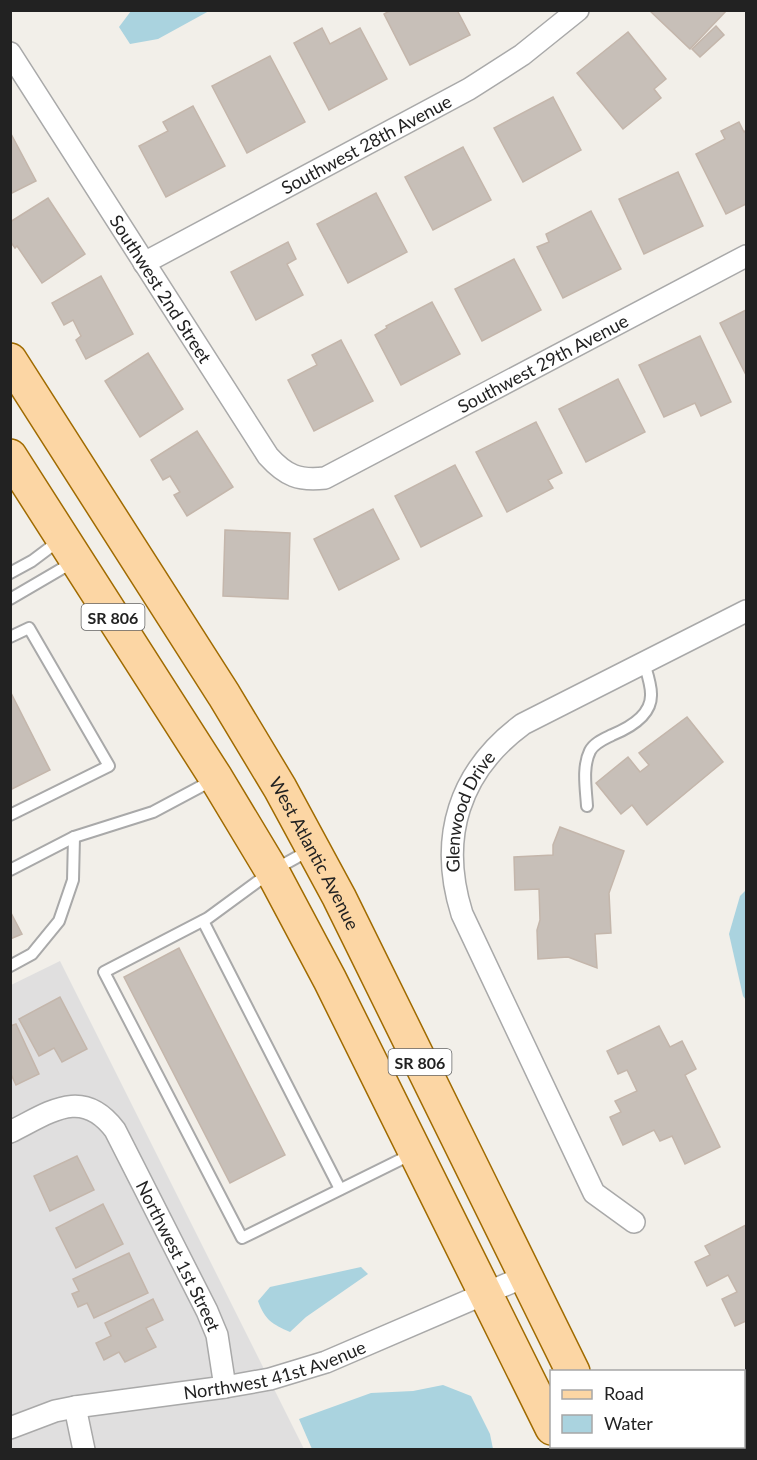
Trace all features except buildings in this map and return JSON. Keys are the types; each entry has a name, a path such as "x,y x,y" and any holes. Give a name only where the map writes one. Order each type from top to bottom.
{"main road":[{"name":"West Atlantic Avenue","path":"10,360 224,695 280,788 339,897 573,1370"},
{"name":"SR 806","path":"10,456 216,778 272,871 330,980 550,1424"}],"street":[{"name":"Southwest 28th Avenue","path":"144,263 470,89 522,55 578,10"},
{"name":"Southwest 2nd Street","path":"10,52 268,456 279,469 293,477 309,480 325,478 340,471"},
{"name":"Southwest 29th Avenue","path":"340,471 747,256"},
{"name":"Glenwood Drive","path":"634,1222 594,1193 462,914 456,897 451,861 454,825 474,775 495,747 523,724 747,611"},
{"name":"Northwest 1st Street","path":"10,1132 62,1106 77,1105 93,1109 105,1118 115,1130 207,1311 217,1335 225,1387"},
{"name":"Northwest 41st Avenue","path":"10,1428 55,1411 75,1407 270,1379 326,1362 526,1276"},
{"path":"75,1407 84,1449"}],"lane":[{"path":"10,573 32,561 70,549"},
{"path":"10,599 70,549"},
{"path":"10,637 29,628 109,766 10,815"},
{"path":"587,806 585,777 591,748 601,740 629,728 650,705 651,694 644,663"},
{"path":"10,870 74,837 153,812 216,778"},
{"path":"10,966 32,954 59,921 74,880 74,837"},
{"path":"313,849 272,871 203,921 104,972 242,1238 416,1152"},
{"path":"203,921 340,1190"}],"shaded area":[{"path":"60,961 304,1449 11,1450 11,985"}],"green space":[{"path":"745,1393 746,1449 680,1449 745,1448"}],"water":[{"path":"131,11 209,11 158,39 130,44 119,27"},
{"path":"746,890 746,1000 743,996 729,934 740,896"},
{"path":"361,1267 368,1274 306,1317 290,1332 270,1321 263,1313 258,1301 270,1287"},
{"path":"443,1385 471,1396 490,1434 493,1449 312,1449 299,1419 371,1393 413,1391"}]}
